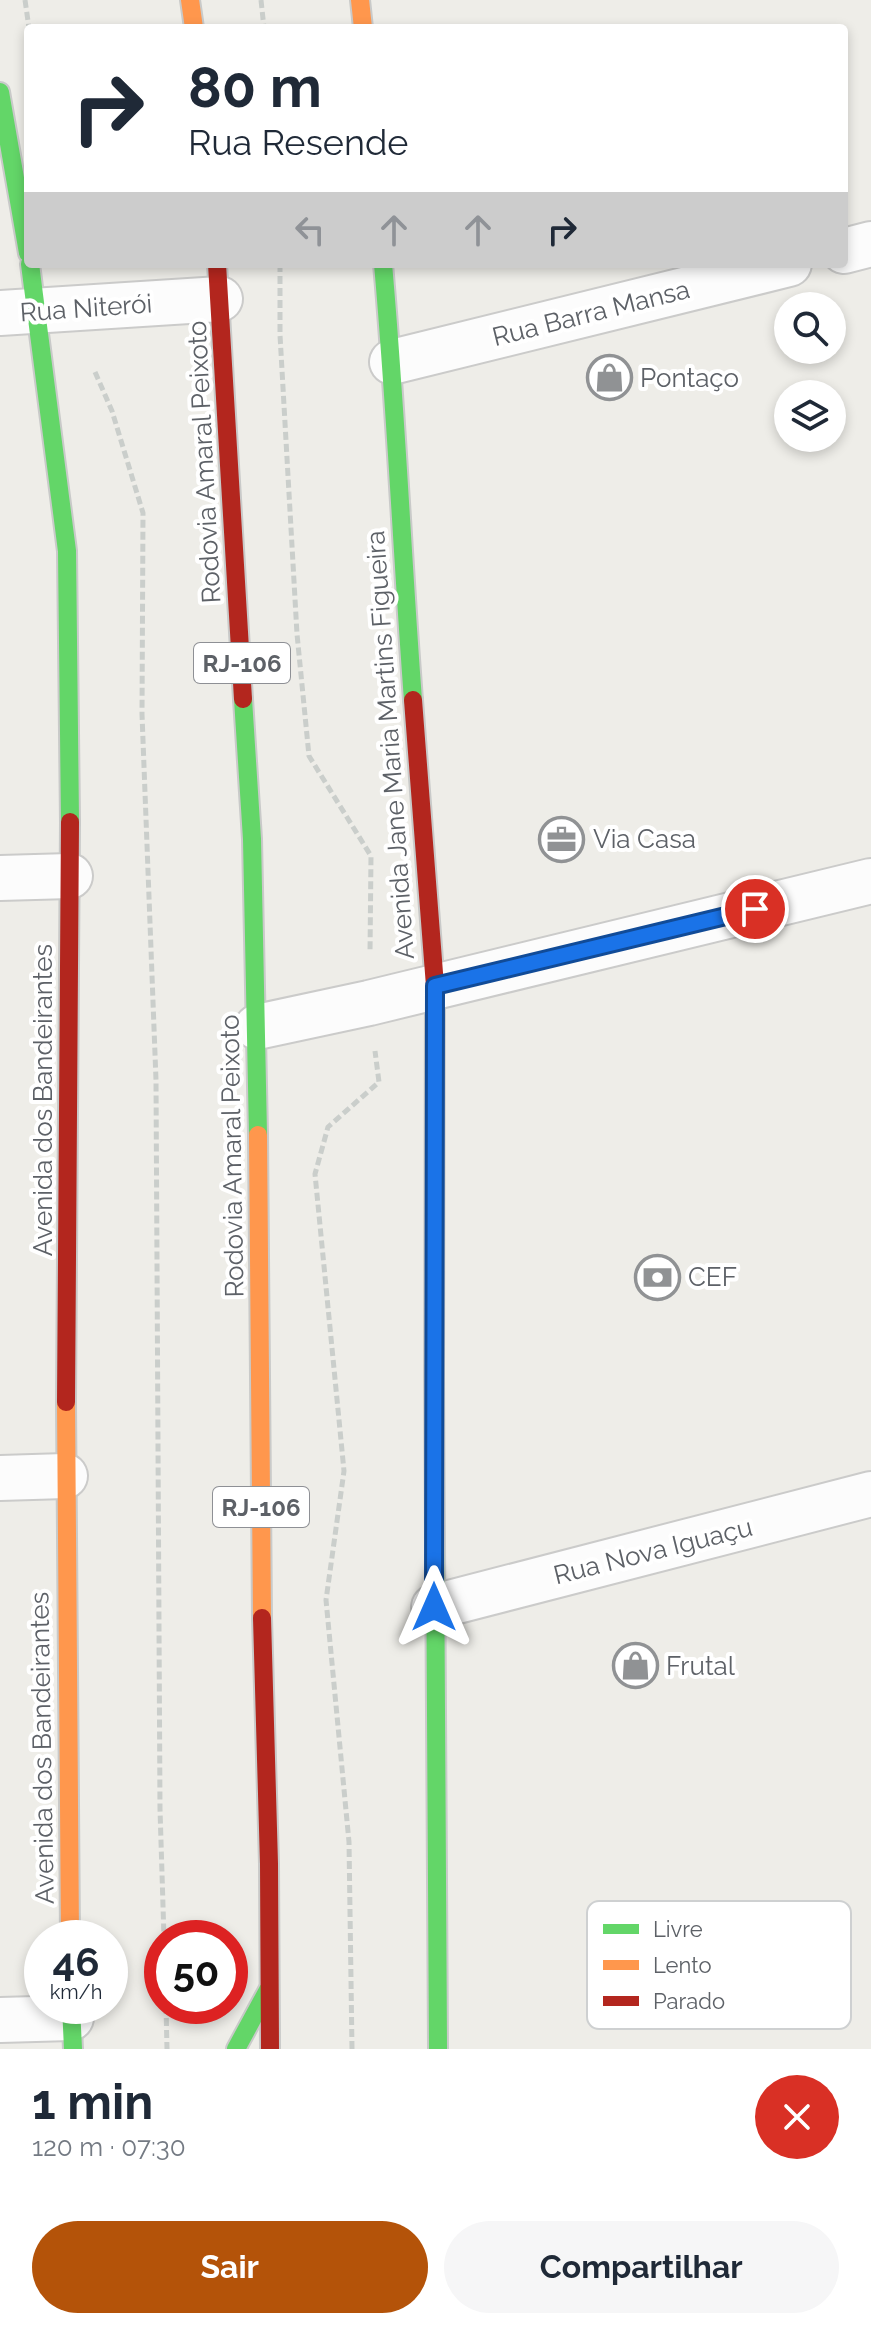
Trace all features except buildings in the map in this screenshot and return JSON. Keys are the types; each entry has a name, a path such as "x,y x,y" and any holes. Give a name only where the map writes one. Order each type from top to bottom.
{"main road":[{"path":"190,0 193,24"},
{"path":"360,0 363,24"},
{"path":"0,92 24,230"},
{"name":"Avenida dos Bandeirantes","path":"30,268 30,300 67,551 70,876 65,1476 70,1920"},
{"name":"Avenida Jane Maria Martins Figueira","path":"383,268 435,986 434,1607 438,2049"},
{"name":"Rodovia Amaral Peixoto","path":"219,282 252,839 270,2049"},
{"path":"236,2049 269,1988"}],"street":[{"path":"848,250 871,244"},
{"name":"Rua Barra Mansa","path":"392,362 773,268"},
{"name":"Rua Niterói","path":"30,300 219,282"},
{"path":"0,878 70,876"},
{"path":"257,1027 369,1003 871,881"},
{"path":"0,1478 65,1476"},
{"name":"Rua Nova Iguaçu","path":"434,1607 871,1494"},
{"path":"0,2020 24,2021"}],"path":[{"path":"25,0 28,24"},
{"path":"261,0 264,24"},
{"path":"280,268 280,335 297,634 309,756 371,856 369,1003 379,1082 328,1127 315,1174 344,1471 326,1600 349,1842 352,2049"},
{"path":"30,300 112,411 143,513 142,714 156,1080 160,1809 163,1920"},
{"path":"166,2024 167,2049"}],"traffic: fast":[{"path":"0,92 24,230"},
{"path":"31,268 67,551 70,822"},
{"path":"383,268 413,700"},
{"path":"243,699 252,839 258,1135"},
{"path":"434,1375 438,2049"},
{"path":"236,2049 268,1990"},
{"path":"72,2024 73,2049"}],"traffic: slow":[{"path":"190,0 193,24"},
{"path":"360,0 363,24"},
{"path":"258,1135 262,1618"},
{"path":"66,1402 70,1920"}],"traffic: jam":[{"path":"217,268 243,699"},
{"path":"413,700 435,986 434,1375"},
{"path":"66,1402 70,822"},
{"path":"262,1618 269,1864 270,2049"}],"place":[{"name":"Pontaço","path":"609,378"},
{"name":"Via Casa","path":"562,839"},
{"name":"CEF","path":"657,1277"},
{"name":"Frutal","path":"635,1666"}],"route":[{"path":"434,1607 435,986 755,909"}]}
